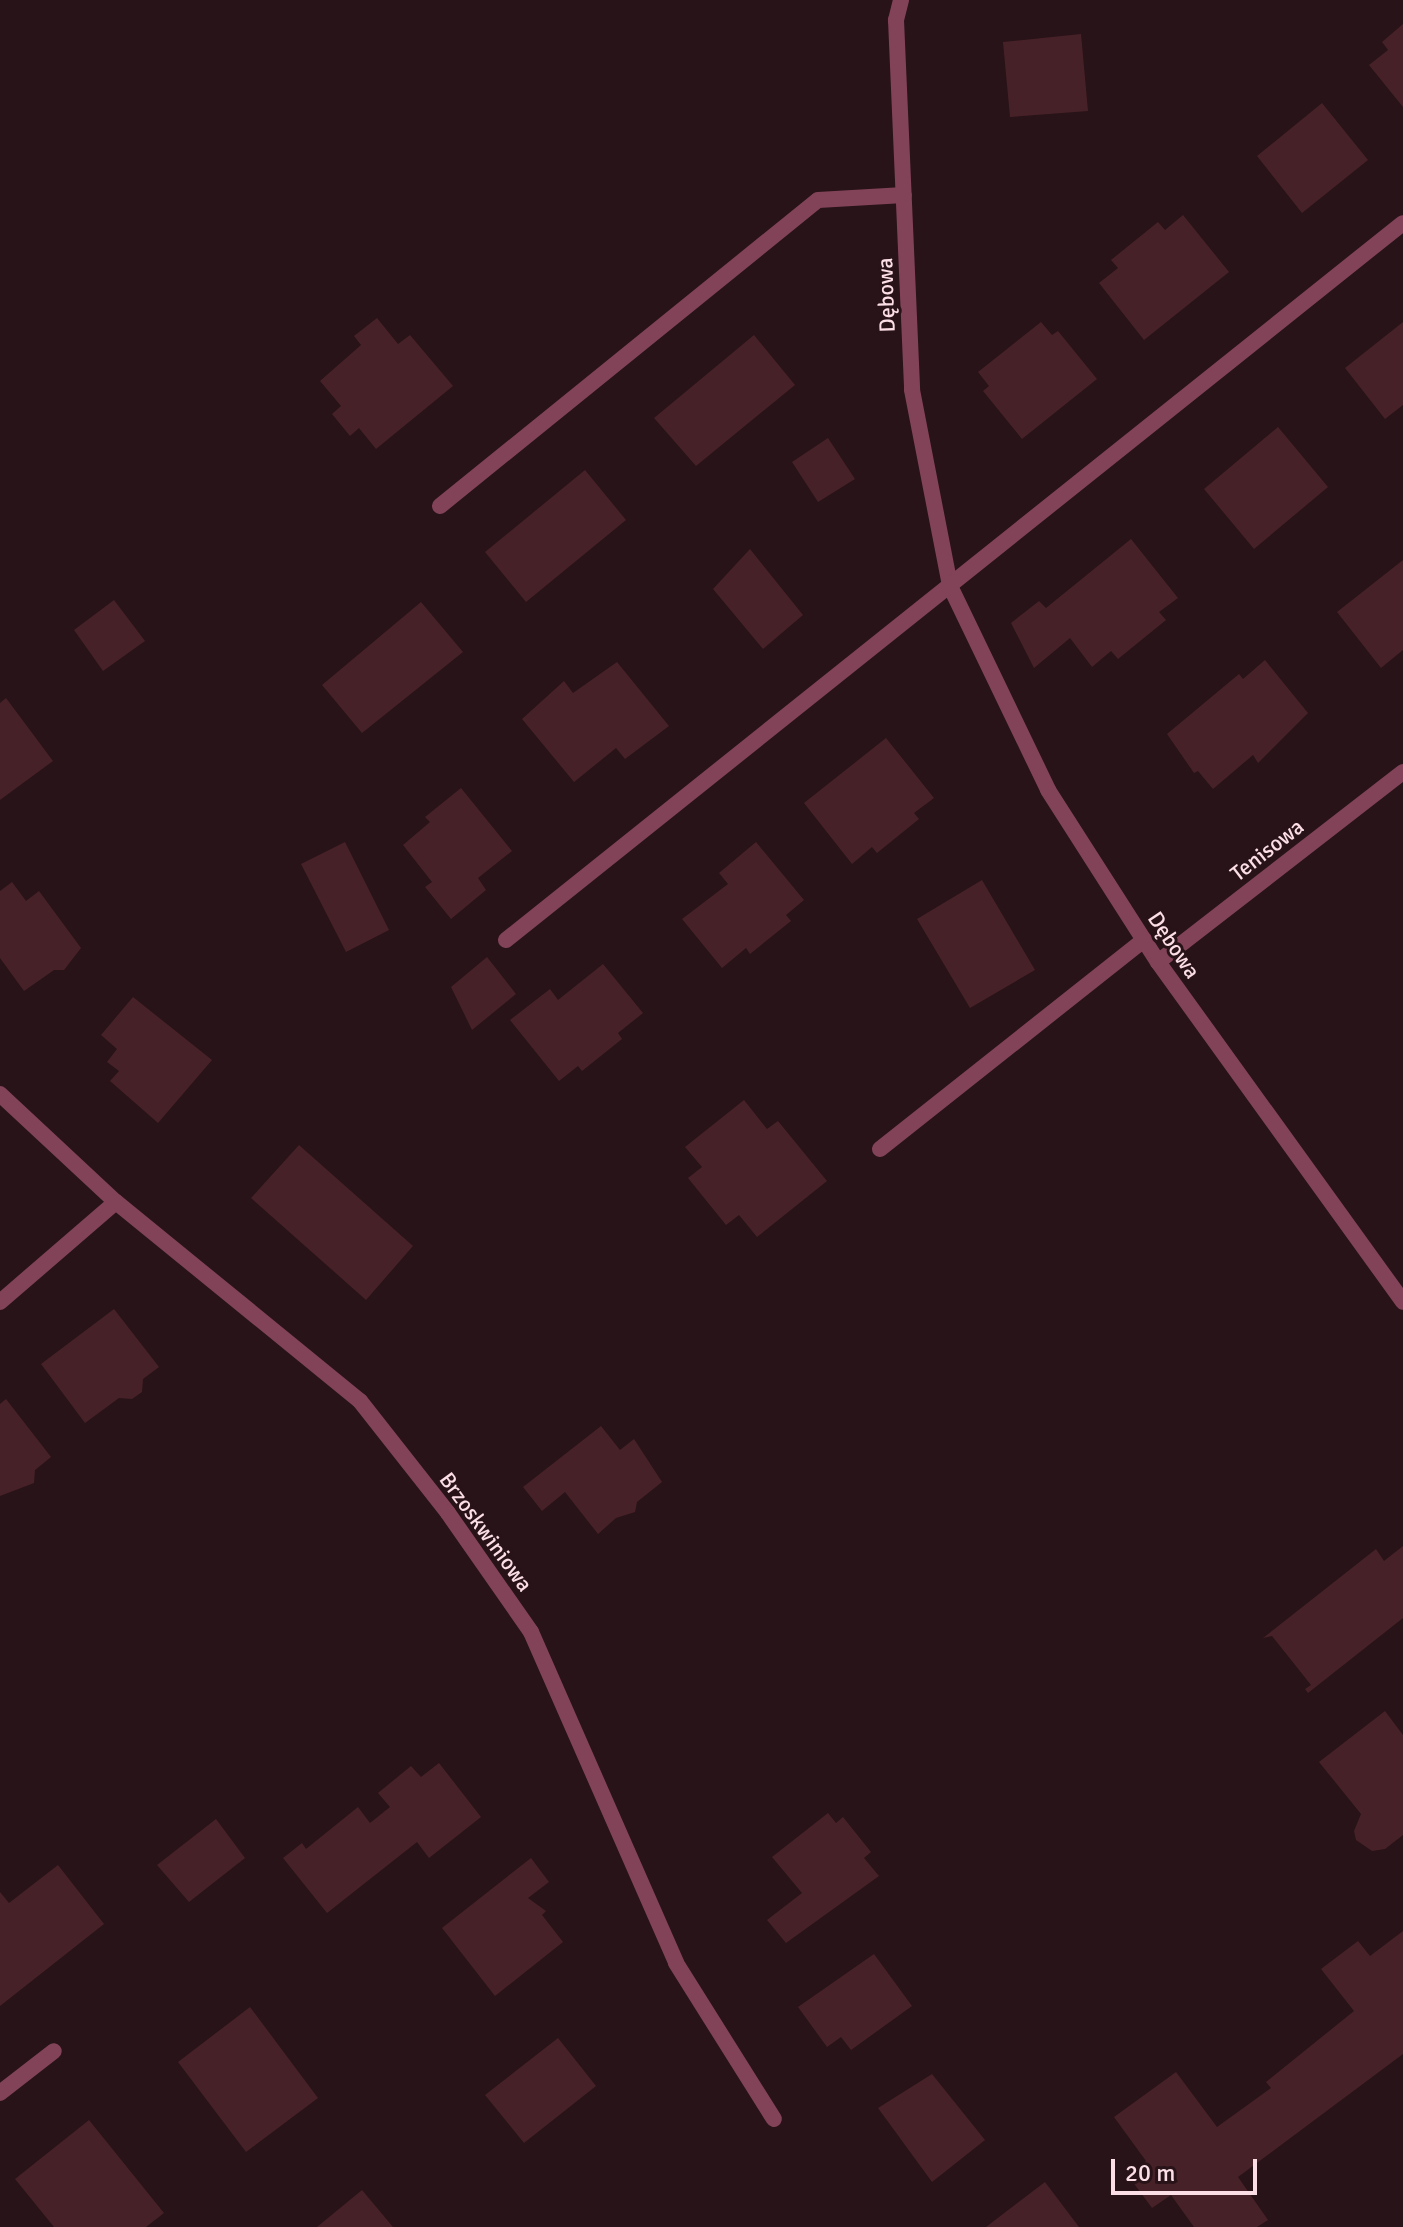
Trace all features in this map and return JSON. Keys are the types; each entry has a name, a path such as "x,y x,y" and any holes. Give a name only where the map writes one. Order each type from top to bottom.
{"street":[{"name":"Dębowa","path":"901,0 896,20 912,390 950,586 1048,790 1158,962 1403,1302"},
{"path":"440,506 818,200 904,195"},
{"path":"506,940 1403,223"},
{"name":"Tenisowa","path":"1158,962 1403,772"},
{"path":"880,1149 1144,940"},
{"name":"Brzoskwiniowa","path":"0,1094 116,1202 360,1401 448,1513 531,1632 676,1963 774,2119"},
{"path":"0,1302 116,1202"},
{"path":"0,2093 54,2051"}],"building":[{"path":"1403,24 1403,107 1369,65 1388,50 1382,42"},
{"path":"1081,34 1088,111 1010,117 1003,42"},
{"path":"1322,103 1368,160 1302,213 1257,156"},
{"path":"1183,215 1229,272 1144,340 1099,283 1118,268 1111,260 1158,222 1165,230"},
{"path":"377,318 398,344 410,335 453,386 376,449 359,428 350,436 332,414 341,406 320,381 361,345 354,336"},
{"path":"1041,322 1052,335 1058,331 1097,379 1022,439 983,391 989,386 978,372"},
{"path":"1403,322 1403,405 1385,419 1345,368"},
{"path":"754,335 795,385 696,466 654,418"},
{"path":"1278,427 1328,487 1254,549 1204,489"},
{"path":"828,438 855,479 818,502 792,462"},
{"path":"585,470 626,520 526,602 485,552"},
{"path":"1131,539 1178,598 1159,612 1166,620 1118,659 1111,651 1092,667 1070,638 1034,668 1011,623 1039,601 1046,608"},
{"path":"750,549 803,615 763,649 713,589"},
{"path":"1403,560 1403,650 1381,668 1337,612"},
{"path":"114,600 145,641 103,671 74,630"},
{"path":"421,602 463,652 362,733 322,685"},
{"path":"1265,660 1308,713 1258,763 1253,755 1213,789 1198,771 1194,773 1167,734 1239,674 1243,679"},
{"path":"617,662 669,726 625,759 616,748 574,782 522,719 564,681 573,693"},
{"path":"6,698 53,761 0,800 0,703"},
{"path":"886,738 934,798 914,813 919,819 877,853 872,847 852,864 804,803"},
{"path":"461,788 512,851 478,878 486,890 451,919 425,887 432,882 403,845 430,822 425,817"},
{"path":"345,842 389,930 346,952 301,864"},
{"path":"756,842 804,900 786,915 791,921 750,954 746,948 722,968 682,919 728,884 719,873"},
{"path":"982,880 1035,970 970,1008 917,919"},
{"path":"12,882 26,901 39,891 81,948 64,970 54,970 24,991 0,958 0,891"},
{"path":"487,957 516,994 472,1030 451,987"},
{"path":"603,964 643,1013 618,1033 622,1039 582,1071 578,1066 559,1081 510,1020 550,989 558,1000"},
{"path":"133,997 212,1060 158,1123 110,1081 119,1071 107,1062 117,1049 101,1035"},
{"path":"744,1100 767,1129 778,1121 827,1181 757,1237 739,1215 726,1225 688,1178 702,1167 685,1147"},
{"path":"299,1145 413,1246 366,1300 251,1198"},
{"path":"114,1309 159,1367 143,1379 142,1392 132,1399 119,1398 85,1423 41,1364"},
{"path":"6,1399 51,1457 35,1470 34,1483 0,1496 0,1404"},
{"path":"601,1426 620,1450 634,1439 662,1482 637,1502 635,1512 616,1518 598,1534 565,1492 542,1511 523,1487"},
{"path":"1403,1546 1403,1618 1308,1693 1305,1689 1311,1685 1272,1636 1263,1638 1376,1549 1384,1561"},
{"path":"1385,1711 1403,1735 1403,1835 1385,1849 1372,1851 1356,1840 1354,1831 1361,1814 1319,1762"},
{"path":"439,1763 481,1817 429,1858 417,1842 327,1913 283,1858 302,1843 306,1849 358,1807 370,1823 390,1807 378,1793 411,1766 421,1777"},
{"path":"828,1813 836,1823 843,1817 871,1852 864,1858 879,1876 786,1943 767,1920 802,1893 772,1857"},
{"path":"216,1819 245,1858 189,1902 157,1865"},
{"path":"531,1858 549,1882 528,1898 546,1911 542,1915 563,1942 495,1996 442,1928"},
{"path":"58,1865 104,1924 0,2006 0,1892 9,1903"},
{"path":"1403,1931 1403,2054 1238,2177 1268,2220 1257,2227 1194,2227 1171,2195 1152,2208 1127,2174 1146,2161 1114,2117 1176,2072 1217,2127 1271,2088 1266,2082 1354,2011 1321,1969 1358,1941 1370,1956"},
{"path":"874,1954 912,2006 851,2050 841,2037 827,2047 798,2007"},
{"path":"250,2007 318,2098 246,2152 178,2062"},
{"path":"558,2038 596,2086 524,2143 485,2095"},
{"path":"932,2074 985,2140 932,2182 878,2108"},
{"path":"89,2120 164,2213 146,2227 54,2227 15,2179"},
{"path":"1045,2182 1079,2227 986,2227"},
{"path":"362,2190 393,2227 317,2227"}]}
